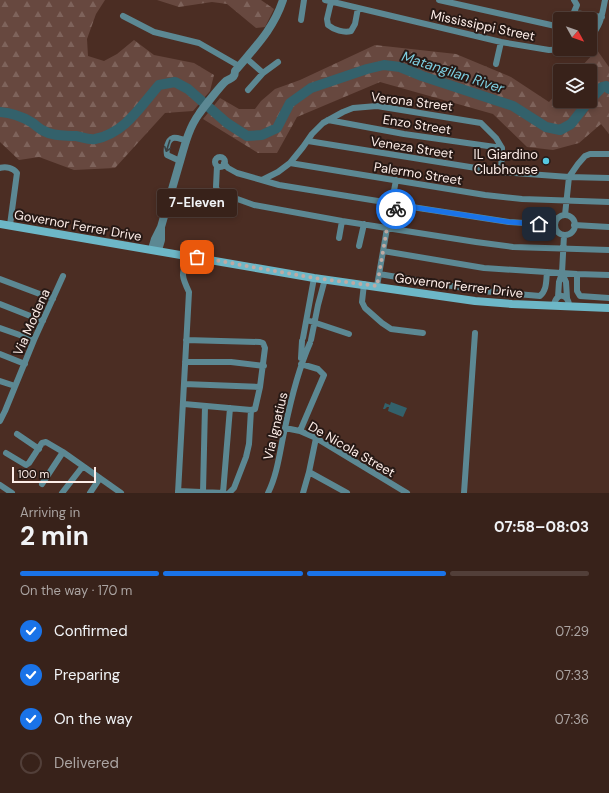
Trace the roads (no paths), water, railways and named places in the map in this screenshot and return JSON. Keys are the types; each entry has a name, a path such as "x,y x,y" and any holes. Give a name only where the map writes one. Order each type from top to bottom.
{"main road":[{"name":"Governor Ferrer Drive","path":"0,224 314,278 475,301 609,308"}],"street":[{"path":"155,250 155,238 161,227 186,140 198,115 226,81 230,80 235,75 237,68 272,26 278,15 283,0"},
{"path":"301,20 304,0"},
{"path":"439,0 455,2 553,25"},
{"path":"574,0 577,5 574,12"},
{"path":"597,29 602,17 604,0"},
{"path":"328,1 328,25 334,29 343,31 351,30 353,28 358,8"},
{"name":"Mississippi Street","path":"328,1 501,42 553,50"},
{"path":"123,16 154,32 199,43 237,68"},
{"path":"597,17 602,17"},
{"path":"496,64 501,42"},
{"path":"246,58 263,73"},
{"path":"248,90 263,73 278,62"},
{"name":"Verona Street","path":"262,180 278,172 290,163 317,128 328,120 353,108 377,106 479,122 496,138 502,148"},
{"name":"Enzo Street","path":"328,120 404,134 502,148"},
{"path":"180,161 167,155 167,146 174,138 186,140"},
{"name":"Veneza Street","path":"308,141 501,172 569,177 609,178"},
{"path":"501,172 502,148"},
{"path":"565,215 569,177 581,160 590,154 609,154"},
{"name":"Palermo Street","path":"290,163 485,195 522,199 609,202"},
{"path":"384,202 279,185 237,173 224,164 217,166 216,187 220,193 254,205 342,221 513,247 609,250"},
{"path":"0,168 8,167 17,173 10,225"},
{"path":"393,196 396,180"},
{"path":"384,202 387,198 393,196"},
{"path":"393,196 398,201 399,205"},
{"path":"384,202 385,208 390,211 396,210 399,205"},
{"path":"399,205 509,222 555,225"},
{"path":"377,286 390,211"},
{"path":"565,215 572,218 574,226 571,232 564,235 557,232 555,225 558,218 565,215"},
{"path":"339,238 342,221"},
{"path":"360,246 364,224"},
{"path":"574,226 609,227"},
{"path":"554,306 554,300 558,296 559,282 562,273 564,235"},
{"path":"383,251 484,268 609,275"},
{"path":"185,255 182,275 189,292 178,492 224,493 230,408"},
{"path":"379,274 482,291 540,296 544,293 546,272"},
{"path":"562,273 566,282 566,298 569,302 569,306"},
{"path":"577,274 577,291 580,296 609,298"},
{"name":"Via Modena","path":"0,421 3,410 63,276"},
{"name":"Via Ignatius","path":"301,364 303,339 314,278"},
{"path":"0,279 53,299"},
{"name":"Via Ignatius","path":"268,493 273,480 301,364 311,341 314,322 325,279"},
{"path":"364,284 362,302 365,308 382,323 392,329 423,333"},
{"path":"558,296 566,298"},
{"path":"309,303 318,305"},
{"path":"0,304 43,321"},
{"path":"307,321 349,334"},
{"path":"0,328 34,340"},
{"path":"464,493 475,333"},
{"path":"184,404 251,410 256,407 264,366 265,348 260,342 186,340"},
{"path":"0,354 24,364"},
{"path":"185,362 231,362 264,366"},
{"path":"300,431 324,375 318,369 301,364"},
{"path":"0,381 15,386"},
{"path":"184,384 260,387"},
{"path":"203,492 205,406"},
{"path":"229,493 234,488 246,457 249,444 251,410"},
{"name":"De Nicola Street","path":"285,428 300,431 316,438 407,493"},
{"path":"17,434 39,449"},
{"path":"303,493 316,438"},
{"path":"6,453 26,465 42,443 46,442 63,452 118,492"},
{"path":"42,484 63,452"},
{"path":"62,493 83,466"},
{"path":"309,472 347,493"},
{"path":"90,493 100,478"},
{"path":"0,485 12,493"}],"water":[{"path":"391,402 407,408 403,417 388,411 389,407 383,409 385,403 390,405"}],"waterway":[{"name":"Matangilan River","path":"0,112 20,116 48,133 95,139 106,136 123,125 131,118 159,85 175,82 188,89 227,123 247,136 262,135 277,128 290,103 311,88 367,69 384,65 400,67 422,76 513,106 546,127 560,130 571,124 584,108"},
{"name":"Matangilan River","path":"597,92 602,87 606,86 609,89"}],"place":[{"name":"IL Giardino Clubhouse","path":"546,161"},
{"name":"7-Eleven","path":"197,257"}]}
